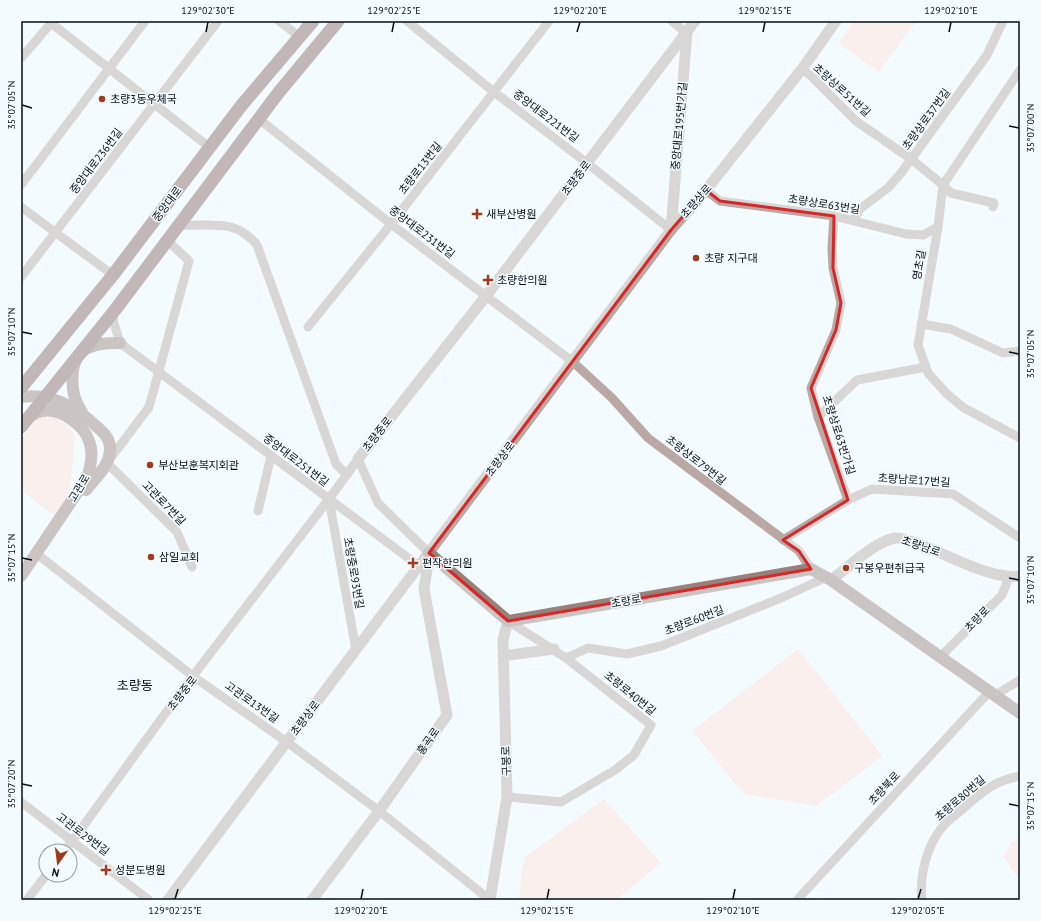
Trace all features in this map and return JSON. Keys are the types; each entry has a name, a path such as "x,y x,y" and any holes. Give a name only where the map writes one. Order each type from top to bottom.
{"main road":[{"name":"중앙대로","path":"21,388 112,275 262,80 314,21"},
{"name":"중앙대로","path":"24,418 81,353 259,119 315,47 338,21"},
{"path":"108,463 110,447 106,435 84,414 76,404 73,392 76,366 81,353 96,344 120,343"},
{"path":"21,398 44,397 62,402 84,414"},
{"name":"고관로","path":"21,576 65,513 87,478 91,466 90,441 83,429 68,418 54,412 43,411 24,418"},
{"name":"고관로","path":"65,513 78,500 108,463"},
{"path":"429,553 508,621"},
{"path":"811,568 829,578 1020,713"},
{"name":"초량로","path":"508,621 811,568"}],"street":[{"path":"21,185 145,21"},
{"name":"중앙대로236번길","path":"21,277 218,21"},
{"path":"279,21 300,37"},
{"name":"중앙대로221번길","path":"407,21 494,92 671,230"},
{"name":"초량로13번길","path":"308,327 391,224 549,21"},
{"path":"672,21 686,32"},
{"name":"중앙대로195번가길","path":"671,230 688,21"},
{"name":"초량중로","path":"72,841 186,685 194,677 358,459 486,296 695,21"},
{"name":"초량상로","path":"168,900 671,230 706,190 802,69 836,21"},
{"name":"초량상로37번길","path":"853,220 860,209 889,187 911,159 987,55 1003,21"},
{"path":"21,58 52,22 209,147"},
{"name":"초량상로51번길","path":"802,69 811,76 856,121 911,159 951,193 994,203 993,207"},
{"name":"영초길","path":"1020,70 943,185 938,227 918,345 928,374 946,393 964,408 1020,438"},
{"name":"중앙대로231번길","path":"259,119 391,224 573,362"},
{"name":"초량상로63번길","path":"706,190 720,201 834,216 906,234 923,235 938,227"},
{"path":"21,207 112,275"},
{"name":"초량상로63번가길","path":"834,216 832,248 833,268 841,303 836,330 811,388 818,417 848,500"},
{"path":"179,225 197,226 212,224 236,227 248,234 256,245 336,464 347,475"},
{"path":"108,463 149,407 189,260 167,240"},
{"path":"115,310 113,320 120,343"},
{"path":"921,324 951,329 1003,353 1020,352"},
{"name":"중앙대로251번길","path":"120,343 158,373 419,566"},
{"name":"초량상로79번길","path":"573,362 612,398 648,438 799,551 811,568"},
{"path":"818,417 857,380 926,367"},
{"path":"258,511 271,456"},
{"path":"358,459 378,503 429,553"},
{"name":"고관로7번길","path":"108,463 177,532 192,567"},
{"name":"초량남로17번길","path":"783,540 848,500 872,489 953,494 1020,538"},
{"name":"초량중로93번길","path":"329,499 356,650"},
{"name":"초량남로","path":"829,578 879,544 896,537 925,546 986,571 1015,577"},
{"name":"홍곡로","path":"312,900 379,811 447,715 424,588 429,553"},
{"name":"고관로13번길","path":"37,554 194,677 287,742 379,811 490,900"},
{"name":"초량로","path":"940,657 1002,595 1015,577"},
{"name":"초량로60번길","path":"566,658 588,648 627,654 660,646 829,578"},
{"name":"초량로40번길","path":"507,797 561,802 615,770 634,756 652,725 554,649 508,621"},
{"name":"구봉로","path":"490,900 507,797 503,640 508,621"},
{"path":"503,656 554,649"},
{"name":"초량북로","path":"797,900 992,694 1020,680"},
{"name":"초량로80번길","path":"922,900 920,885 926,862 932,845 943,826 994,783 1020,776"},
{"name":"고관로29번길","path":"21,802 149,900"},
{"path":"27,900 40,883"}],"highlighted area":[{"path":"706,190 720,201 834,216 833,268 841,303 836,330 811,388 848,500 783,540 799,551 811,569 508,621 429,553 671,230"}],"shaded area":[{"path":"854,21 916,21 879,72 838,43"},
{"path":"39,416 54,417 70,427 75,437 70,492 54,515 21,491 21,440"},
{"path":"798,649 883,756 816,806 744,794 692,731"},
{"path":"604,799 661,863 616,900 519,900 521,874 525,857"},
{"path":"1020,837 1020,880 1003,857 1011,843"}],"place":[{"name":"초량3동우체국","path":"102,99"},
{"name":"새부산병원","path":"477,214"},
{"name":"초량 지구대","path":"696,258"},
{"name":"초량한의원","path":"488,280"},
{"name":"부산보훈복지회관","path":"150,465"},
{"name":"삼일교회","path":"151,557"},
{"name":"편작한의원","path":"413,563"},
{"name":"구봉우편취급국","path":"846,568"},
{"name":"성분도병원","path":"106,870"}],"district":[{"name":"초량동","path":"135,685"}]}
